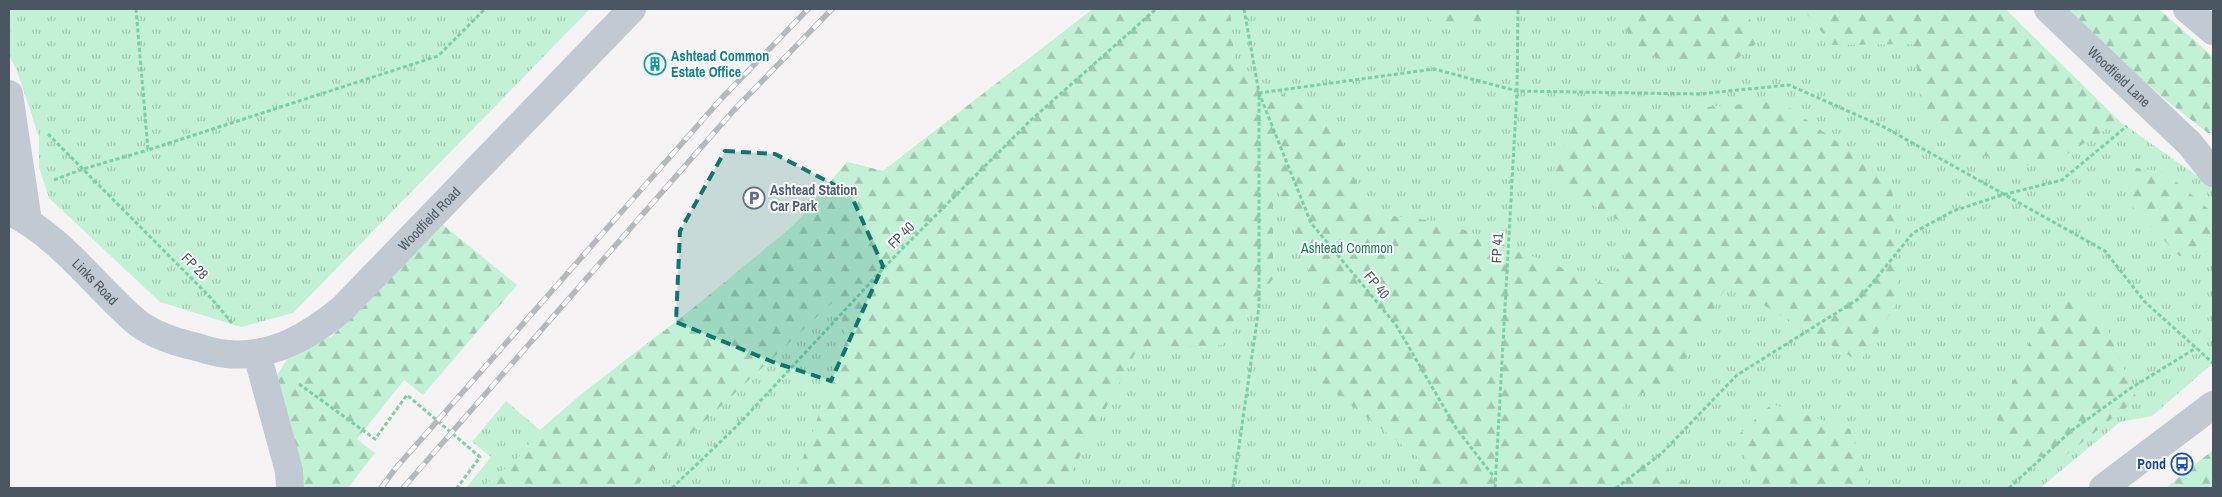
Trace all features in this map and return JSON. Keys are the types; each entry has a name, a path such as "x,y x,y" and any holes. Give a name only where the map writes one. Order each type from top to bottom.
{"street":[{"name":"Woodfield Road","path":"188,346 226,354 257,354 295,342 321,327 343,308 632,9"},
{"name":"Woodfield Lane","path":"2048,9 2151,106 2202,146 2213,173"},
{"path":"2188,9 2213,32"},
{"path":"9,94 20,208"},
{"name":"Links Road","path":"20,208 133,319 161,336 188,346"},
{"path":"257,354 289,471 290,488"},
{"path":"2103,488 2213,405"}],"path":[{"path":"136,9 148,150"},
{"path":"20,208 82,169 148,150 438,56 485,9"},
{"name":"FP 40","path":"672,488 737,426 897,254 1024,127 1156,9"},
{"name":"FP 40","path":"1244,9 1260,93 1312,223 1396,325 1456,428 1494,477"},
{"name":"FP 41","path":"1495,488 1494,477 1517,91 1518,9"},
{"path":"1233,488 1259,307 1260,93 1434,69 1517,91 1698,94 1789,85 1884,127 2105,251 2145,302 2213,363"},
{"path":"1616,488 1661,454 1737,375 1860,298 1913,233 1953,211 2002,194 2062,180 2151,106"},
{"name":"FP 28","path":"42,128 211,298 257,354"},
{"path":"2010,488 2071,431 2131,388 2196,347"},
{"path":"296,382 375,440 407,395 480,457 457,488"}],"highlighted area":[{"path":"725,151 775,154 850,193 883,266 831,381 773,362 676,322 680,231"}],"green space":[{"path":"9,9 590,9 293,313 241,327 160,302 49,198 39,167 39,137 17,71 9,55"},
{"name":"Ashtead Common","path":"1093,9 2005,9 2119,121 2213,187 2213,363 2152,416 2120,422 2040,488 466,488 491,457 472,442 506,401 540,430 602,378 731,279 793,226 847,162 883,171"},
{"path":"1093,9 1230,9 1235,67 1337,125 1367,213 1444,222 1607,285 1640,233 1550,180 1577,114 1647,112 1780,101 1892,181 1898,301 1860,362 1728,284 1673,380 1625,401 1617,438 1695,488 1527,488 1520,483 1517,488 1419,488 1420,459 1313,375 1321,297 1301,254 1284,198 1273,187 1273,279 1223,345 1138,348 1063,488 797,488 793,485 847,338 836,299 633,488 481,488 518,458 540,430 584,392 675,323 794,225 847,162 883,171"},
{"path":"1416,9 1500,9 1500,26 1436,24"},
{"path":"1621,9 1746,9 1758,42 1737,59 1678,66 1632,48"},
{"path":"1803,9 2005,9 2119,121 2044,169 1966,152 1921,106 1914,44 1832,45"},
{"path":"2062,9 2159,9 2213,57 2213,133 2208,133 2167,101"},
{"path":"2136,168 2165,172 2213,213 2213,251 2179,256 2126,200"},
{"path":"442,224 517,285 423,395 404,380 357,439 375,453 348,488 298,488 275,378 293,350 332,336"},
{"path":"2068,296 2105,324 2137,399 2056,463 2022,450 1992,413 2023,366 2037,315"},
{"path":"1772,404 1850,429 1869,488 1769,488 1755,479 1736,437"},
{"path":"2213,450 2213,488 2166,488"}],"railway":[{"path":"381,488 395,469 721,99 808,9"},
{"path":"403,488 734,110 832,9"}],"place":[{"name":"Ashtead Common Estate Office","path":"655,64"},
{"name":"Ashtead Station Car Park","path":"754,198"},
{"name":"Pond","path":"2182,464"}]}
